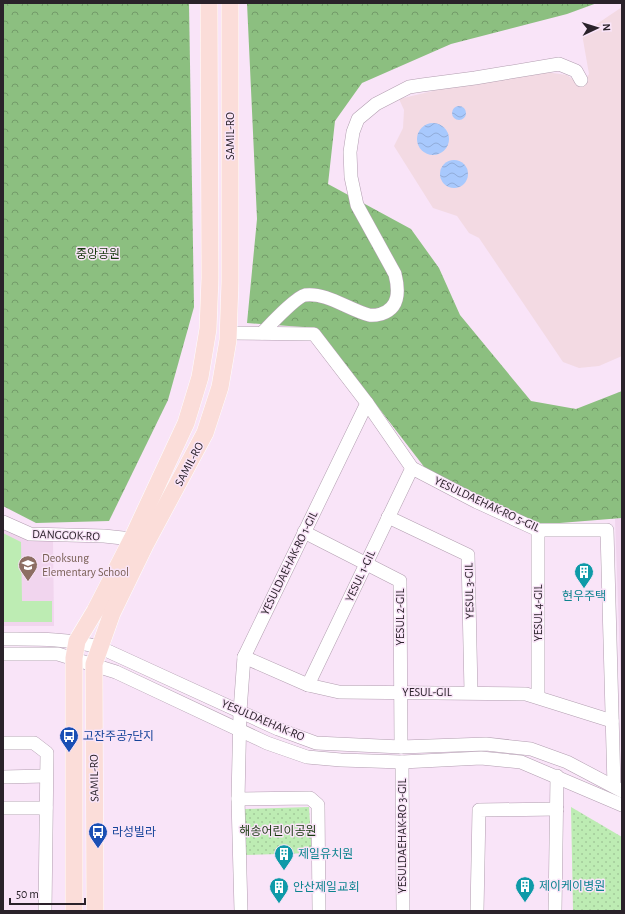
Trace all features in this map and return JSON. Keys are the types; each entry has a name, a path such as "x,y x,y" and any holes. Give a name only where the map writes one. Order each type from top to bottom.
{"main road":[{"name":"SAMIL-RO","path":"74,911 74,658 77,641 95,611 132,539 186,423 200,377 208,329 210,278 209,3"},
{"name":"SAMIL-RO","path":"95,911 94,664 112,613 145,545 205,433 220,387 229,333 230,3"}],"street":[{"path":"262,333 276,317 304,295 315,295 371,316 388,311 394,306 398,290 396,274 357,204 351,177 350,152 353,132 358,119 376,104 410,87 553,65 563,65 572,68 576,71 581,80"},
{"name":"YESULDAEHAK-RO 5-GIL","path":"229,333 314,334 367,403 412,468 477,502 538,530 607,530 612,721 618,788"},
{"name":"YESULDAEHAK-RO 1-GIL","path":"241,911 238,799 240,711 244,657 367,403"},
{"name":"YESUL 1-GIL","path":"308,685 412,468"},
{"name":"YESUL 3-GIL","path":"388,517 468,555 471,692"},
{"name":"DANGGOK-RO","path":"3,522 30,534 104,536 132,539"},
{"name":"YESUL 4-GIL","path":"538,530 538,696"},
{"path":"304,532 366,562"},
{"name":"YESUL 2-GIL","path":"366,562 400,581 400,692"},
{"name":"YESULDAEHAK-RO","path":"3,639 55,638 77,641 99,647 278,729 316,743 401,747 486,744 531,749 567,762 618,788"},
{"name":"YESULDAEHAK-RO","path":"3,654 58,654 94,664 123,675 267,742 307,757 341,760 402,762 481,758 521,762 557,776 622,805"},
{"name":"YESUL-GIL","path":"244,657 308,685 339,692 471,692 526,694 538,696 612,721"},
{"path":"400,692 401,747"},
{"path":"3,743 34,743 47,753 45,911"},
{"name":"YESULDAEHAK-RO 3-GIL","path":"402,762 403,911"},
{"path":"3,776 46,776"},
{"path":"555,911 558,809 557,776"},
{"path":"238,799 310,798 318,805 319,911"},
{"path":"3,808 46,808"},
{"path":"477,911 479,810 558,809"}],"shaded area":[{"path":"622,7 622,356 599,366 579,368 563,362 479,238 469,233 457,216 433,208 394,146 403,128 404,110 399,99 441,89 546,72 567,75 581,85 589,74 582,34"},
{"path":"622,518 622,717 615,519"},
{"name":"Deoksung Elementary School","path":"3,528 26,539 53,539 54,626 3,626"}],"green space":[{"name":"중앙공원","path":"3,3 189,3 194,307 168,400 109,521 36,523 3,506"},
{"path":"247,3 597,3 567,14 451,44 362,83 335,121 328,184 411,229 439,268 460,315 531,401 576,409 622,391 622,518 535,525 425,468 317,328 247,323 257,219"},
{"path":"3,533 21,542 22,601 52,601 52,622 3,622"},
{"name":"해송어린이공원","path":"309,807 312,853 245,855 245,809"},
{"path":"571,807 622,837 622,911 573,911"}],"water":[{"path":"456,106 462,106 466,110 466,116 462,120 456,120 452,116 452,110"},
{"path":"430,123 436,123 446,130 449,139 448,145 442,152 436,155 430,155 420,148 417,142 417,136 424,126"},
{"path":"454,160 460,161 464,164 467,168 467,180 464,184 460,187 454,188 448,187 444,184 441,180 440,174 441,168 444,164 448,161"}],"place":[{"name":"Deoksung Elementary School","path":"28,582"},
{"name":"현우주택","path":"584,589"},
{"name":"고잔주공7단지","path":"69,753"},
{"name":"라성빌라","path":"98,849"},
{"name":"제일유치원","path":"284,871"},
{"name":"제이케이병원","path":"525,903"},
{"name":"안산제일교회","path":"279,904"}]}
